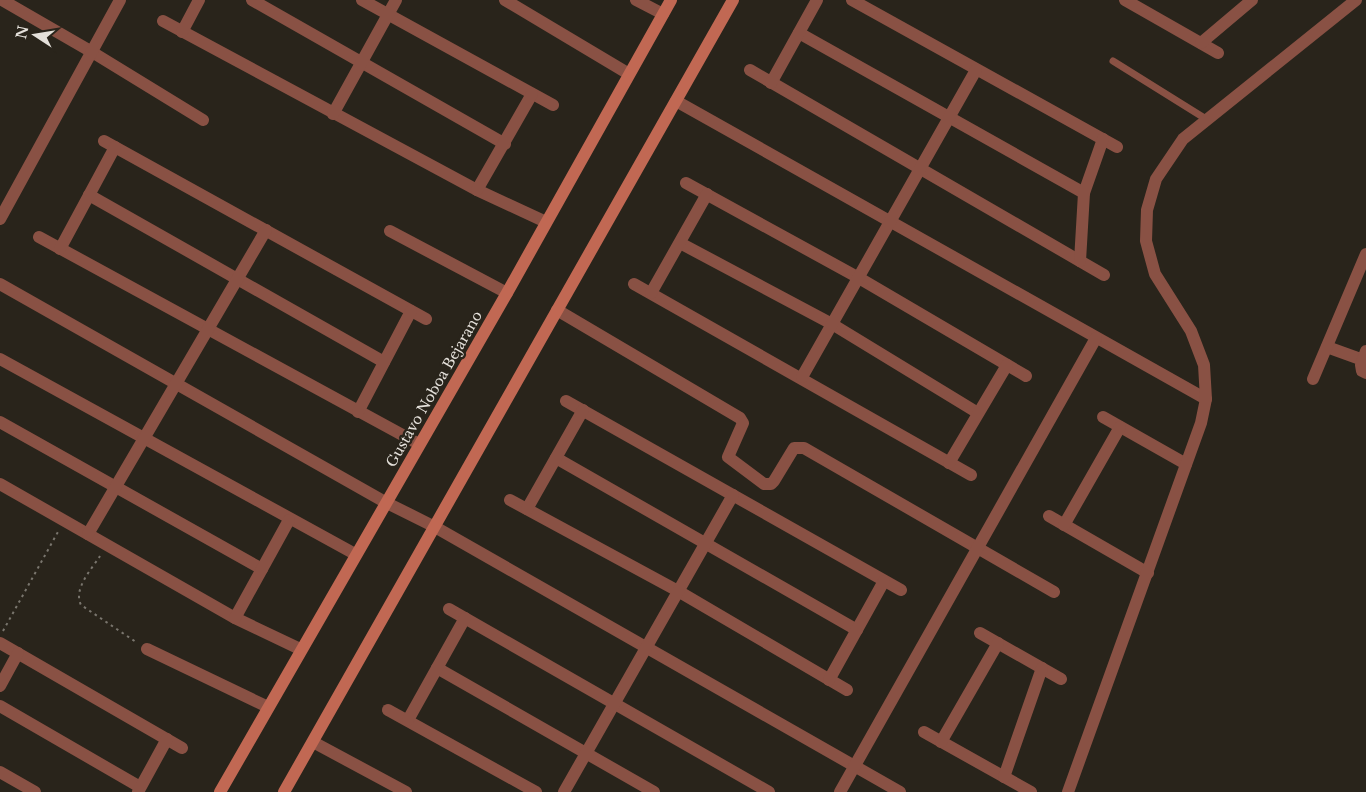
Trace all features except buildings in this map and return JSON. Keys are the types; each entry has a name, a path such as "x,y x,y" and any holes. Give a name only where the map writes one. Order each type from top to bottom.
{"street":[{"path":"2,0 203,120"},
{"path":"0,219 120,0"},
{"path":"182,32 199,0"},
{"path":"252,0 505,144"},
{"path":"362,0 553,106"},
{"path":"333,114 396,0"},
{"path":"505,0 629,74"},
{"path":"636,0 664,14"},
{"name":"Gustavo Noboa Bejarano","path":"220,792 300,649 507,293 671,0"},
{"path":"284,792 556,310 734,0"},
{"path":"771,83 817,0"},
{"path":"852,0 1117,147"},
{"path":"1125,0 1218,53"},
{"path":"1201,43 1250,0"},
{"path":"1068,792 1201,423 1206,399 1204,365 1191,331 1156,274 1146,241 1147,210 1156,179 1183,139 1356,0"},
{"path":"163,22 477,190 546,222"},
{"path":"799,33 1084,193"},
{"path":"750,70 1104,275"},
{"path":"802,377 976,70"},
{"path":"477,190 532,94"},
{"path":"676,101 1206,399"},
{"path":"1080,261 1084,193 1102,139"},
{"path":"60,249 89,195 109,144 426,319"},
{"path":"686,183 859,278 1026,376"},
{"path":"651,293 707,194"},
{"path":"89,195 384,362"},
{"path":"88,534 266,230"},
{"path":"390,231 507,293"},
{"path":"39,237 419,444"},
{"path":"680,243 832,324 978,413"},
{"path":"1313,379 1366,254"},
{"path":"0,284 385,502 435,526 900,792"},
{"path":"634,284 802,377 971,475"},
{"path":"556,310 740,418 744,424 728,457 764,484 774,482 794,448 804,448 1054,592"},
{"path":"358,412 411,311"},
{"path":"840,792 1096,338"},
{"path":"1327,347 1364,355 1362,371 1366,373"},
{"path":"0,359 289,520 355,554"},
{"path":"949,463 1007,365"},
{"path":"566,401 901,590"},
{"path":"527,509 583,410"},
{"path":"1103,417 1186,464"},
{"path":"0,422 262,569"},
{"path":"1064,525 1120,427"},
{"path":"556,458 857,630"},
{"path":"0,484 235,618 300,649"},
{"path":"564,792 733,495"},
{"path":"510,500 678,592 847,690"},
{"path":"1049,516 1148,573"},
{"path":"235,618 289,520"},
{"path":"829,680 884,581"},
{"path":"449,609 615,702 767,791"},
{"path":"408,720 465,618"},
{"path":"980,633 1061,678"},
{"path":"0,643 182,748"},
{"path":"941,742 998,643"},
{"path":"147,648 268,708"},
{"path":"0,686 18,653"},
{"path":"437,668 654,792"},
{"path":"1004,777 1042,668"},
{"path":"0,706 139,790 167,739"},
{"path":"388,710 536,792"},
{"path":"924,732 1031,792"},
{"path":"313,742 406,792"},
{"path":"0,772 35,792"}],"lane":[{"path":"1113,61 1206,119"}],"path":[{"path":"0,637 64,522"},
{"path":"107,546 78,591 78,600 81,606 147,648"}]}
